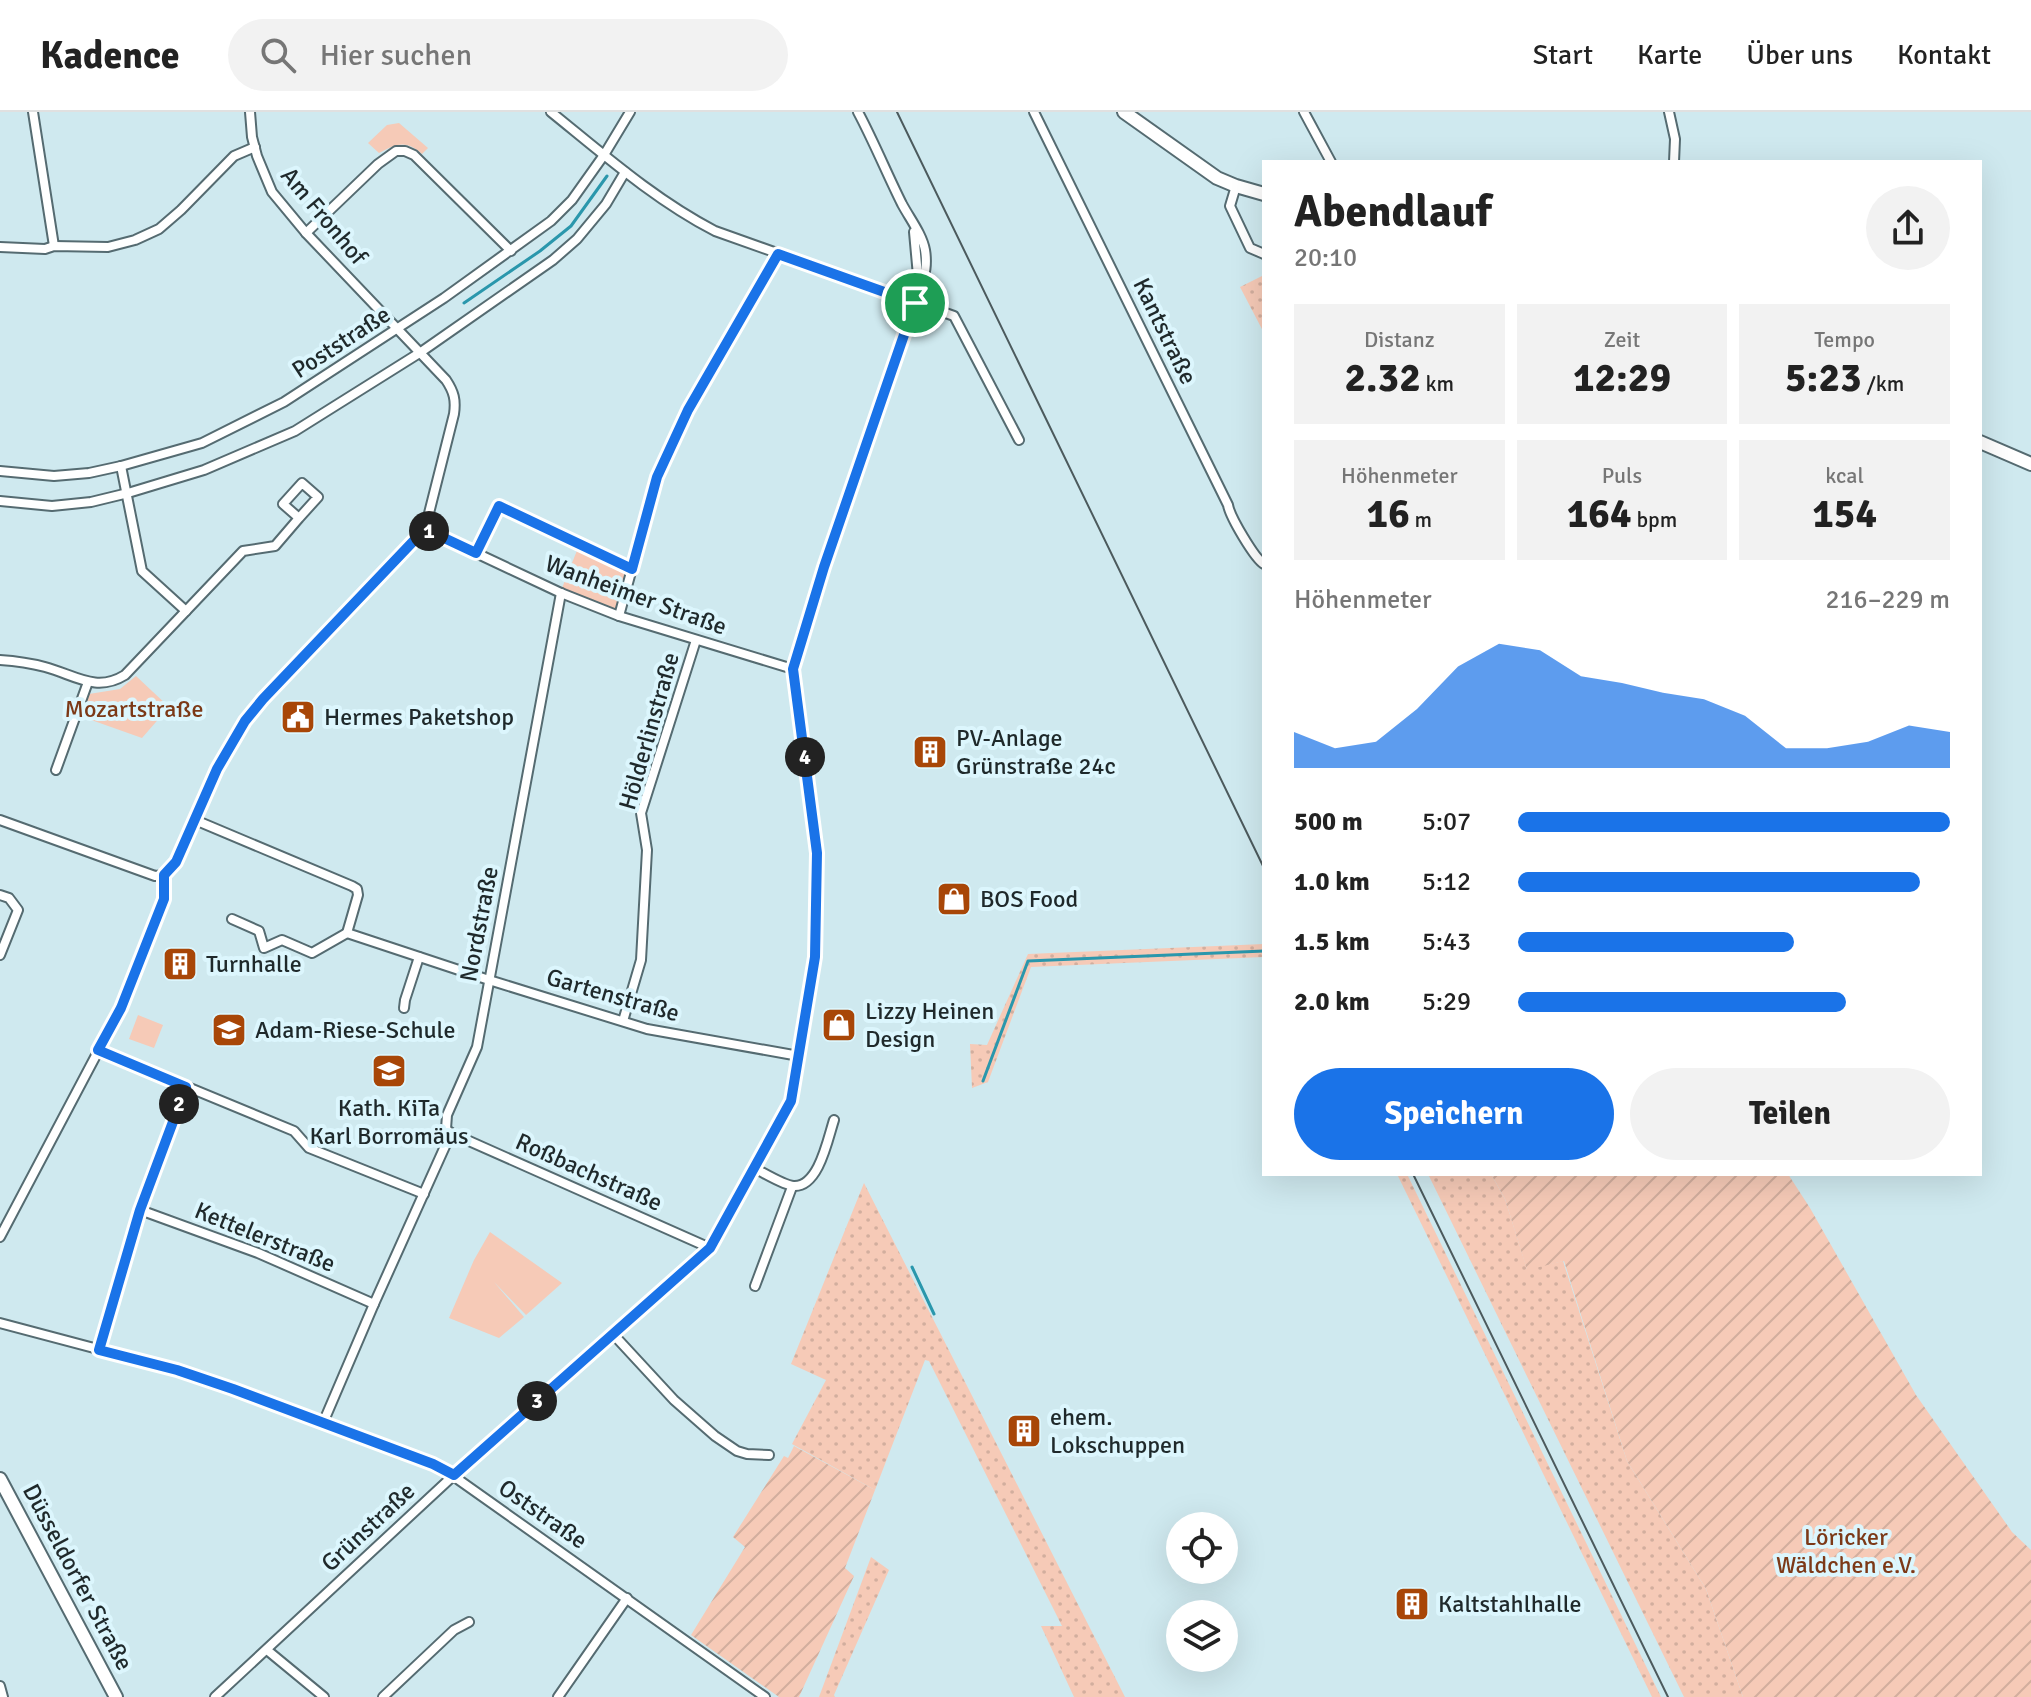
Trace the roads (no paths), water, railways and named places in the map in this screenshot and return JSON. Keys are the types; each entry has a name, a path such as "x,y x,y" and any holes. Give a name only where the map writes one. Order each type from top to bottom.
{"main road":[{"path":"1124,112 1226,183 1262,193"},
{"path":"1982,443 2031,464"},
{"name":"Düsseldorfer Straße","path":"0,1479 116,1697"}],"street":[{"path":"33,112 54,246"},
{"name":"Am Fronhof","path":"250,112 255,147 272,192 306,233 421,352 453,392 454,414 425,529"},
{"path":"551,112 625,172 693,219 734,239 954,316 1019,440"},
{"name":"Poststraße","path":"0,471 54,476 121,466 202,443 276,406 399,329 563,211 604,155 630,112"},
{"path":"793,669 824,567 919,287 924,280 925,250 920,235 858,112"},
{"name":"Kantstraße","path":"1034,112 1208,463 1231,516 1255,558 1262,563"},
{"path":"1304,112 1330,160"},
{"path":"1669,112 1675,139 1674,160"},
{"path":"0,247 108,247 135,240 159,229 234,156 255,147"},
{"path":"306,233 378,164 396,151 405,151 414,155 511,251"},
{"name":"Poststraße","path":"0,501 52,506 91,502 204,470 295,431 421,352 553,260 577,239 596,216 625,172"},
{"path":"1236,186 1230,203 1232,210 1250,248 1262,253"},
{"path":"619,616 657,477 688,410 778,254"},
{"path":"121,466 142,571 186,611"},
{"path":"476,553 499,506 632,569"},
{"path":"0,660 40,666 97,684 112,683 125,675 243,551 275,546 299,518"},
{"path":"0,820 155,876 164,875 176,862 229,746 263,699 425,529"},
{"name":"Wanheimer Straße","path":"425,529 561,593 619,616 793,669"},
{"name":"Nordstraße","path":"323,1423 451,1133 446,1129 447,1115 477,1047 561,593"},
{"name":"Hölderlinstraße","path":"623,1021 641,960 647,850 641,813 696,640"},
{"name":"Grünstraße","path":"217,1696 454,1475 710,1248 791,1101 815,957 817,853 793,669"},
{"path":"56,770 88,682"},
{"path":"195,820 357,889 347,933 312,953 282,940 264,948 259,931 232,919"},
{"path":"0,1237 121,1008 164,899 164,875"},
{"path":"0,895 9,898 18,910 0,955"},
{"name":"Gartenstraße","path":"347,933 647,1029 799,1056"},
{"path":"404,1008 419,957"},
{"path":"98,1050 294,1131 309,1148 424,1194"},
{"path":"99,1350 140,1210 186,1087"},
{"path":"754,1168 792,1187 806,1184 816,1171 834,1120"},
{"name":"Roßbachstraße","path":"451,1133 710,1248"},
{"path":"755,1286 792,1187"},
{"name":"Kettelerstraße","path":"140,1210 258,1253 374,1304"},
{"name":"Oststraße","path":"0,1323 177,1370 433,1464 454,1475 765,1697"},
{"path":"613,1334 674,1400 725,1443 747,1454 769,1455"},
{"path":"558,1697 627,1598"},
{"path":"383,1697 454,1630 469,1622"},
{"path":"267,1650 324,1697"},
{"path":"0,1686 3,1697"}],"waterway":[{"path":"464,303 571,226 607,176"},
{"path":"983,1081 1028,961 1262,951"},
{"path":"912,1267 934,1314"}],"tram line":[{"path":"897,112 1262,864"},
{"path":"1414,1176 1668,1697"}],"place":[{"name":"Hermes Paketshop","path":"298,717"},
{"name":"PV-Anlage Grünstraße 24c","path":"930,752"},
{"name":"BOS Food","path":"954,899"},
{"name":"Turnhalle","path":"180,964"},
{"name":"Lizzy Heinen Design","path":"839,1025"},
{"name":"Adam-Riese-Schule","path":"229,1030"},
{"name":"Kath. KiTa Karl Borromäus","path":"389,1071"},
{"name":"ehem. Lokschuppen","path":"1024,1431"},
{"name":"Kaltstahlhalle","path":"1412,1604"}],"park label":[{"name":"Mozartstraße","path":"134,709"},
{"name":"Löricker Wäldchen e.V.","path":"1846,1551"}]}
